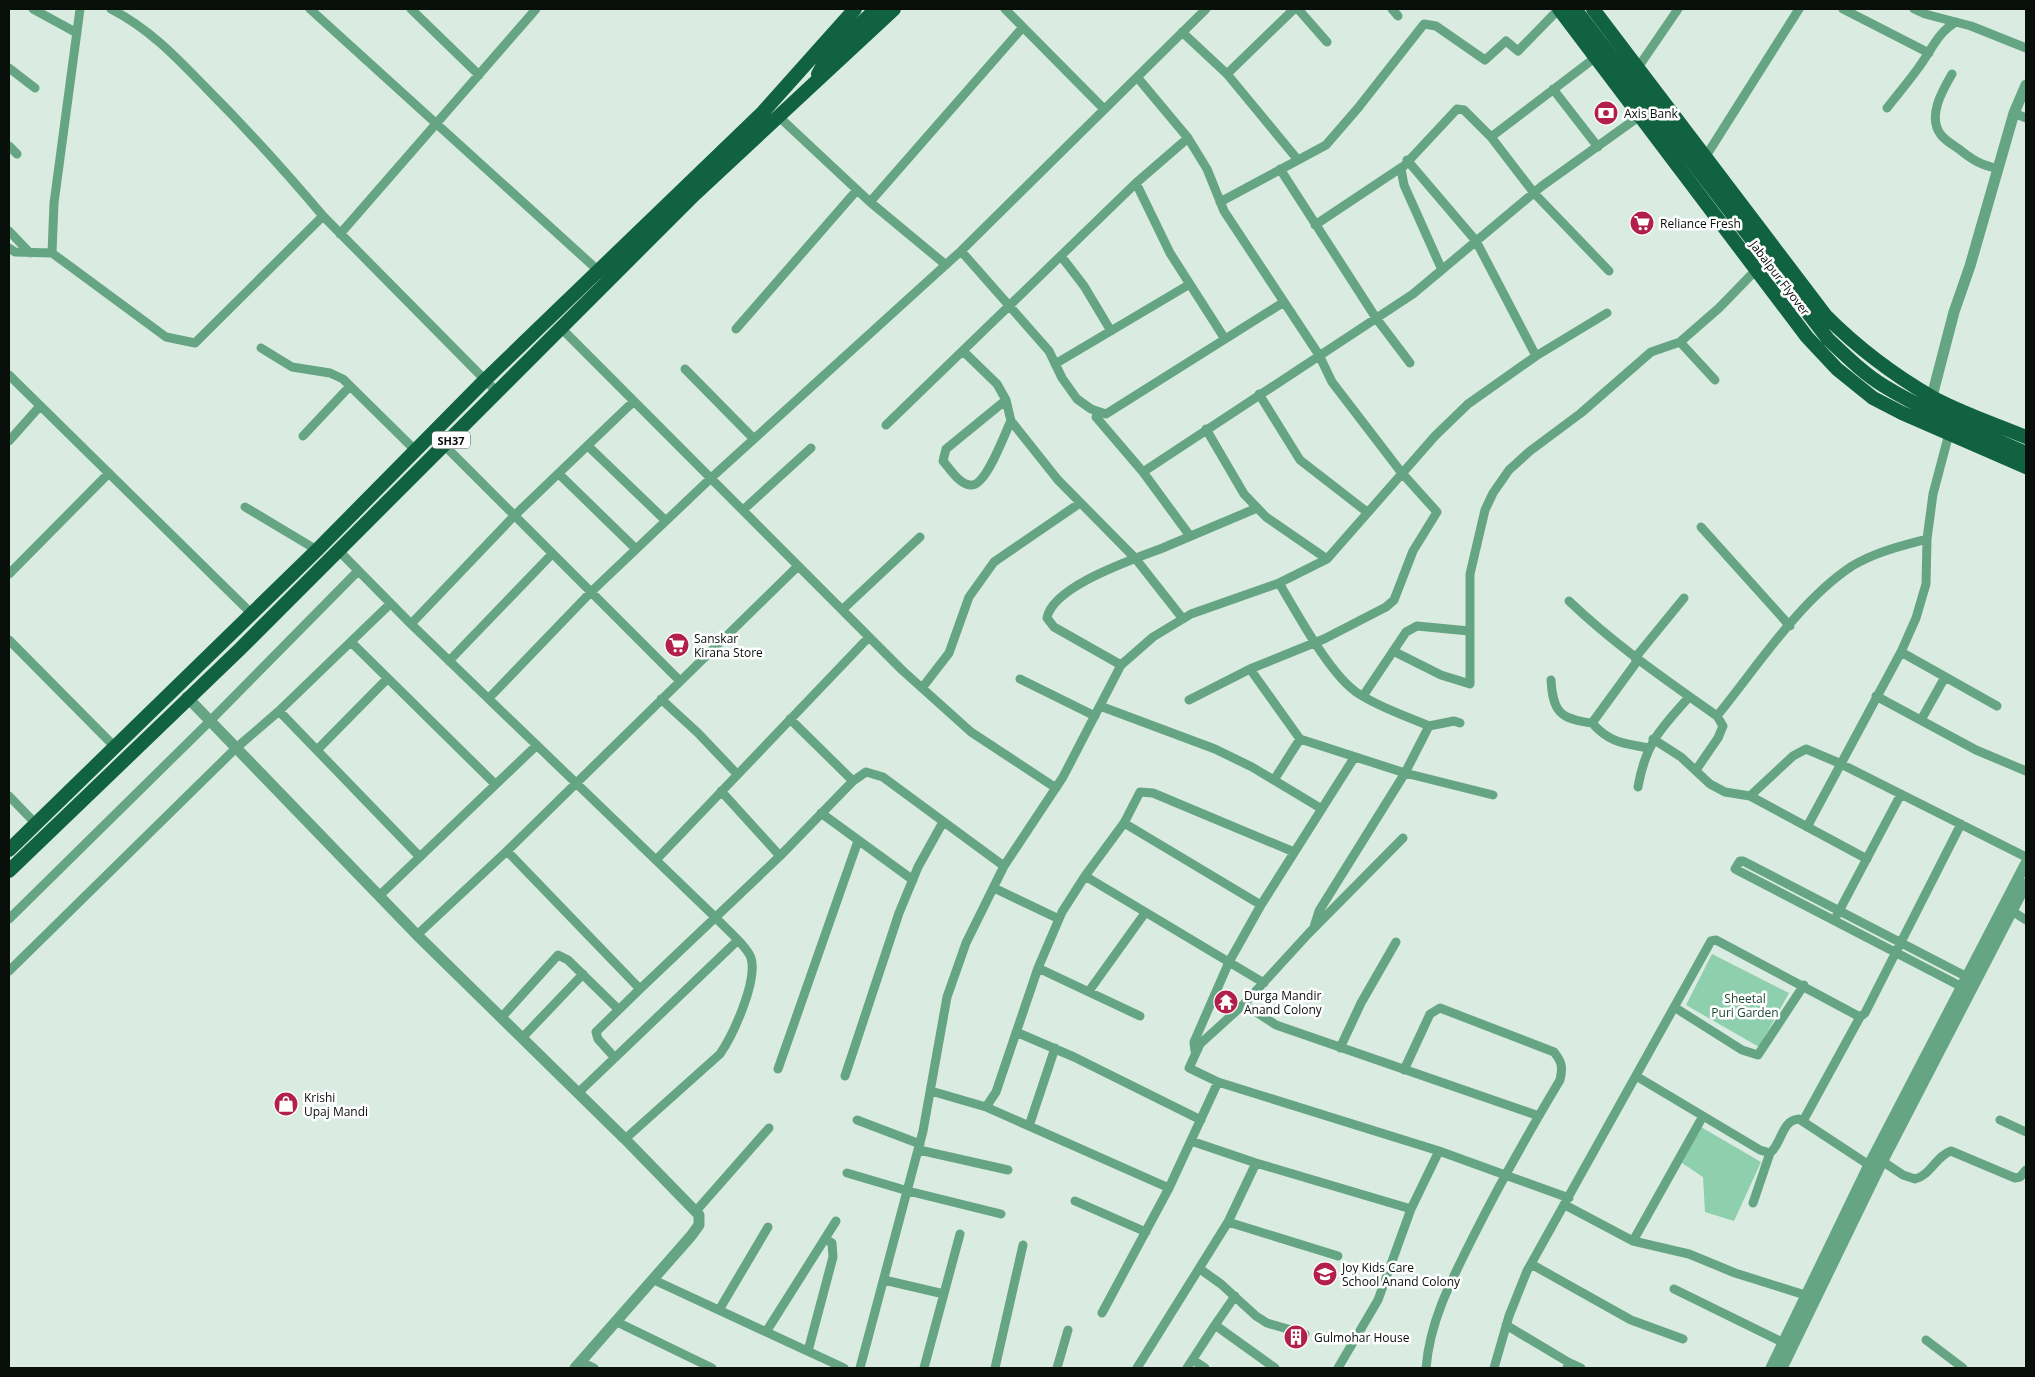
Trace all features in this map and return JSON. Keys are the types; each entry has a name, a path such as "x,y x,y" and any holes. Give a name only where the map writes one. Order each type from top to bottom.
{"main road":[{"path":"9,850 317,550 485,380 604,276 763,112 855,9"},
{"path":"813,84 829,54 876,9"},
{"name":"SH37","path":"9,871 240,649 338,550 446,446 562,329 604,276 894,9"},
{"path":"1559,9 1688,176 1807,337 1837,369 1873,398 2026,467"},
{"name":"Jabalpur Flyover","path":"1576,9 1828,339 1857,366 1883,385 1914,402 2026,452"},
{"path":"1593,9 1664,100 1826,316 1879,364 1933,398 2026,437"},
{"path":"803,65 829,54"}],"street":[{"path":"33,9 77,33"},
{"path":"52,253 54,203 80,9"},
{"path":"111,9 135,21 172,54 270,153 340,234 498,392"},
{"path":"310,9 604,276"},
{"path":"411,9 478,75"},
{"path":"340,234 536,9"},
{"path":"1005,9 1104,109"},
{"path":"489,698 591,592 711,478 962,251 1206,9"},
{"path":"1227,74 1294,9"},
{"path":"1298,9 1327,42"},
{"path":"1220,202 1326,145 1358,108 1424,24 1436,26 1486,60 1506,41 1518,51 1559,9"},
{"path":"1638,66 1678,9"},
{"path":"1706,156 1799,9"},
{"path":"1843,9 1929,53"},
{"path":"1914,9 1956,22 2026,48"},
{"path":"1887,108 1944,31 1956,22"},
{"path":"870,202 1022,27"},
{"path":"1182,32 1227,74 1298,160"},
{"path":"1491,137 1596,57"},
{"path":"9,68 35,88"},
{"path":"1952,74 1942,91 1935,124 1941,135 1969,157 1985,166 1997,168"},
{"path":"1137,76 1188,138 1206,169 1224,211 1319,356 1332,382 1401,472 1438,512 1413,551 1394,600 1386,607 1315,642 1250,669 1189,700"},
{"path":"1921,421 1933,398 1954,312 1970,266 2014,113 2026,85"},
{"path":"1553,89 1598,147"},
{"path":"1143,472 1413,294 1534,193 1664,100"},
{"path":"1316,225 1404,164 1458,109 1464,110 1491,137 1534,193 1609,271"},
{"path":"2014,113 2026,118"},
{"path":"777,115 870,202 946,266"},
{"path":"886,425 1136,183 1188,138"},
{"path":"9,146 17,154"},
{"path":"1404,164 1476,241 1536,356"},
{"path":"1404,164 1404,185 1442,270"},
{"path":"1280,170 1376,318 1410,363"},
{"path":"1136,183 1170,253 1225,339"},
{"path":"736,329 857,190"},
{"path":"9,259 12,250 30,253 52,253 166,337 195,343 323,216"},
{"path":"9,231 30,253"},
{"path":"962,251 1049,351 1077,399 1091,409 1106,414 1284,302"},
{"path":"1061,256 1084,286 1111,331"},
{"path":"1393,651 1441,675 1470,684 1470,574 1485,510 1498,485 1509,470 1530,451 1581,413 1651,352 1680,342 1719,308 1756,270"},
{"path":"1055,364 1190,284"},
{"path":"860,1368 919,1147 931,1091 947,997 966,943 1004,866 1056,788 1121,664 1153,637 1191,614 1279,583 1327,559 1401,472 1434,436 1468,404 1536,356 1607,313"},
{"path":"562,329 922,688 971,732 1056,788"},
{"path":"1680,342 1715,380"},
{"path":"261,348 292,367 336,375 350,386 415,450"},
{"path":"963,351 997,384 1006,400 1011,421 1058,480 1135,558 1183,619"},
{"path":"685,369 754,439"},
{"path":"9,375 252,614"},
{"path":"303,436 350,386"},
{"path":"1259,394 1300,460 1367,512"},
{"path":"1006,400 946,449 944,461 961,480 969,485 976,484 983,479 1011,421"},
{"path":"411,624 514,516 634,401"},
{"path":"9,441 40,406"},
{"path":"1807,827 1839,763 1901,652 1916,618 1924,590 1928,562 1927,539 1933,494 1949,433 1958,408"},
{"path":"1096,417 1143,472 1190,536"},
{"path":"1206,429 1244,494 1266,518 1327,559"},
{"path":"446,446 680,681"},
{"path":"588,446 666,520"},
{"path":"743,510 811,448"},
{"path":"9,574 109,473"},
{"path":"558,474 636,549"},
{"path":"922,688 949,653 969,597 994,562 1080,503"},
{"path":"245,507 317,550"},
{"path":"1121,664 1054,627 1047,618 1052,608 1074,588 1113,567 1257,508"},
{"path":"1701,527 1790,626"},
{"path":"842,610 920,537"},
{"path":"1718,716 1790,626 1821,591 1852,566 1889,549 1927,539"},
{"path":"338,550 390,604 715,917 750,957 751,974 737,1024 720,1054 625,1139"},
{"path":"449,661 552,554"},
{"path":"417,935 507,851 798,566"},
{"path":"9,919 209,722 358,571"},
{"path":"1279,583 1315,642 1344,680 1363,696 1430,726 1454,721 1460,723"},
{"path":"1592,724 1637,659 1684,598"},
{"path":"1569,601 1597,627 1637,659 1718,716 1723,726 1718,738 1696,770"},
{"path":"9,971 235,749 279,712 390,604"},
{"path":"1363,696 1406,632 1417,626 1469,631"},
{"path":"656,860 869,637"},
{"path":"9,640 114,746"},
{"path":"351,642 495,784"},
{"path":"1901,652 1997,706"},
{"path":"1250,669 1300,739 1405,773 1493,795"},
{"path":"1921,720 1945,677"},
{"path":"318,749 387,679"},
{"path":"1020,679 1095,716"},
{"path":"1551,680 1552,701 1559,712 1577,722 1592,724 1604,736 1614,741 1650,743 1681,757 1710,784 1725,792 1750,796 1867,859"},
{"path":"1876,696 1976,750 2026,771"},
{"path":"1638,787 1642,763 1650,743 1689,697"},
{"path":"187,698 417,935 625,1139 699,1215 699,1225 618,1322 578,1365"},
{"path":"661,699 698,733 737,774"},
{"path":"1100,706 1215,749 1274,780 1322,809"},
{"path":"279,712 318,749 420,857"},
{"path":"790,719 853,781"},
{"path":"1313,929 1319,911 1405,773 1430,726"},
{"path":"1274,780 1300,739"},
{"path":"380,896 537,745"},
{"path":"1750,796 1793,756 1806,749 1839,763 2026,857"},
{"path":"1354,758 1261,905 1229,962 1194,1042 1195,1051 1189,1068 1218,1082 1439,1151 1504,1175 1567,1202 1632,1241 1689,1254 1735,1273 1805,1295"},
{"path":"615,1058 598,1039 596,1032 780,856 853,781 866,772 882,777 1004,866"},
{"path":"721,791 780,856"},
{"path":"986,1108 996,1092 1038,968 1059,919 1085,876 1124,823 1140,792 1145,791 1294,852"},
{"path":"1834,922 1901,794"},
{"path":"9,796 36,824"},
{"path":"821,813 913,880"},
{"path":"845,1076 899,913 913,880 944,822"},
{"path":"1124,823 1261,905"},
{"path":"1803,1122 1860,1017 1865,1013 1962,824"},
{"path":"1195,1051 1244,1004 1313,929 1402,838"},
{"path":"778,1069 858,841"},
{"path":"507,851 640,989"},
{"path":"1743,861 1900,942 1968,984 1895,954 1834,922 1735,869 1738,863 1743,861"},
{"path":"1771,1368 1805,1295 1968,984 2026,863"},
{"path":"1085,876 1264,982"},
{"path":"1968,984 2026,884"},
{"path":"994,888 1059,919"},
{"path":"2012,911 2026,920"},
{"path":"1089,992 1145,913"},
{"path":"1494,1368 1506,1325 1531,1264 1711,941 1716,940 1804,985 1860,1017"},
{"path":"578,1093 737,941"},
{"path":"1340,1048 1361,1002 1396,942"},
{"path":"501,1018 558,955 564,956 618,1009"},
{"path":"1038,968 1140,1016"},
{"path":"522,1038 583,974"},
{"path":"1674,1007 1742,1050 1758,1055 1804,985"},
{"path":"1244,1004 1276,1025 1539,1116"},
{"path":"1404,1070 1430,1014 1440,1008 1554,1052 1561,1061 1562,1069 1560,1080 1504,1175 1442,1299 1432,1330 1426,1368"},
{"path":"1016,1032 1055,1048 1201,1120"},
{"path":"1029,1126 1055,1048"},
{"path":"1636,1076 1760,1150 1770,1153"},
{"path":"1102,1313 1169,1188 1218,1082"},
{"path":"931,1091 986,1108 1169,1188"},
{"path":"1632,1241 1703,1116"},
{"path":"1753,1203 1770,1153 1777,1148 1786,1124 1793,1119 1803,1122 1903,1175 1915,1178 1926,1173 1945,1154 1951,1151 2015,1178 2020,1177 2026,1170"},
{"path":"857,1120 919,1147 1008,1170"},
{"path":"2000,1120 2026,1132"},
{"path":"696,1211 769,1128"},
{"path":"1191,1141 1256,1163 1411,1209"},
{"path":"1338,1368 1378,1300 1411,1209 1439,1151"},
{"path":"1782,1368 1875,1161"},
{"path":"1137,1368 1228,1222 1256,1163"},
{"path":"847,1173 908,1191 1001,1214"},
{"path":"1075,1201 1146,1232"},
{"path":"766,1332 836,1221"},
{"path":"1228,1222 1338,1256"},
{"path":"719,1310 768,1227"},
{"path":"924,1368 960,1234"},
{"path":"808,1352 833,1257 832,1243 825,1239"},
{"path":"995,1368 1022,1245"},
{"path":"1531,1264 1631,1320 1683,1339"},
{"path":"1200,1269 1267,1323 1305,1334"},
{"path":"654,1280 844,1368"},
{"path":"884,1280 944,1294"},
{"path":"1674,1289 1782,1342"},
{"path":"1187,1368 1235,1296"},
{"path":"618,1322 712,1368"},
{"path":"1215,1325 1275,1368"},
{"path":"1506,1325 1568,1365 1581,1368"},
{"path":"1061,1367 1068,1330"},
{"path":"1926,1340 1963,1368"},
{"path":"1193,1360 1205,1368"},
{"path":"578,1365 594,1368"}],"green space":[{"name":"Sheetal Puri Garden","path":"1712,954 1789,993 1759,1047 1686,1005"},
{"path":"1701,1127 1761,1162 1734,1221 1705,1212 1703,1177 1682,1163"}],"place":[{"name":"Axis Bank","path":"1606,113"},
{"name":"Reliance Fresh","path":"1642,223"},
{"name":"Sanskar Kirana Store","path":"677,645"},
{"name":"Durga Mandir Anand Colony","path":"1226,1002"},
{"name":"Krishi Upaj Mandi","path":"286,1104"},
{"name":"Joy Kids Care School Anand Colony","path":"1325,1274"},
{"name":"Gulmohar House","path":"1296,1337"}]}
